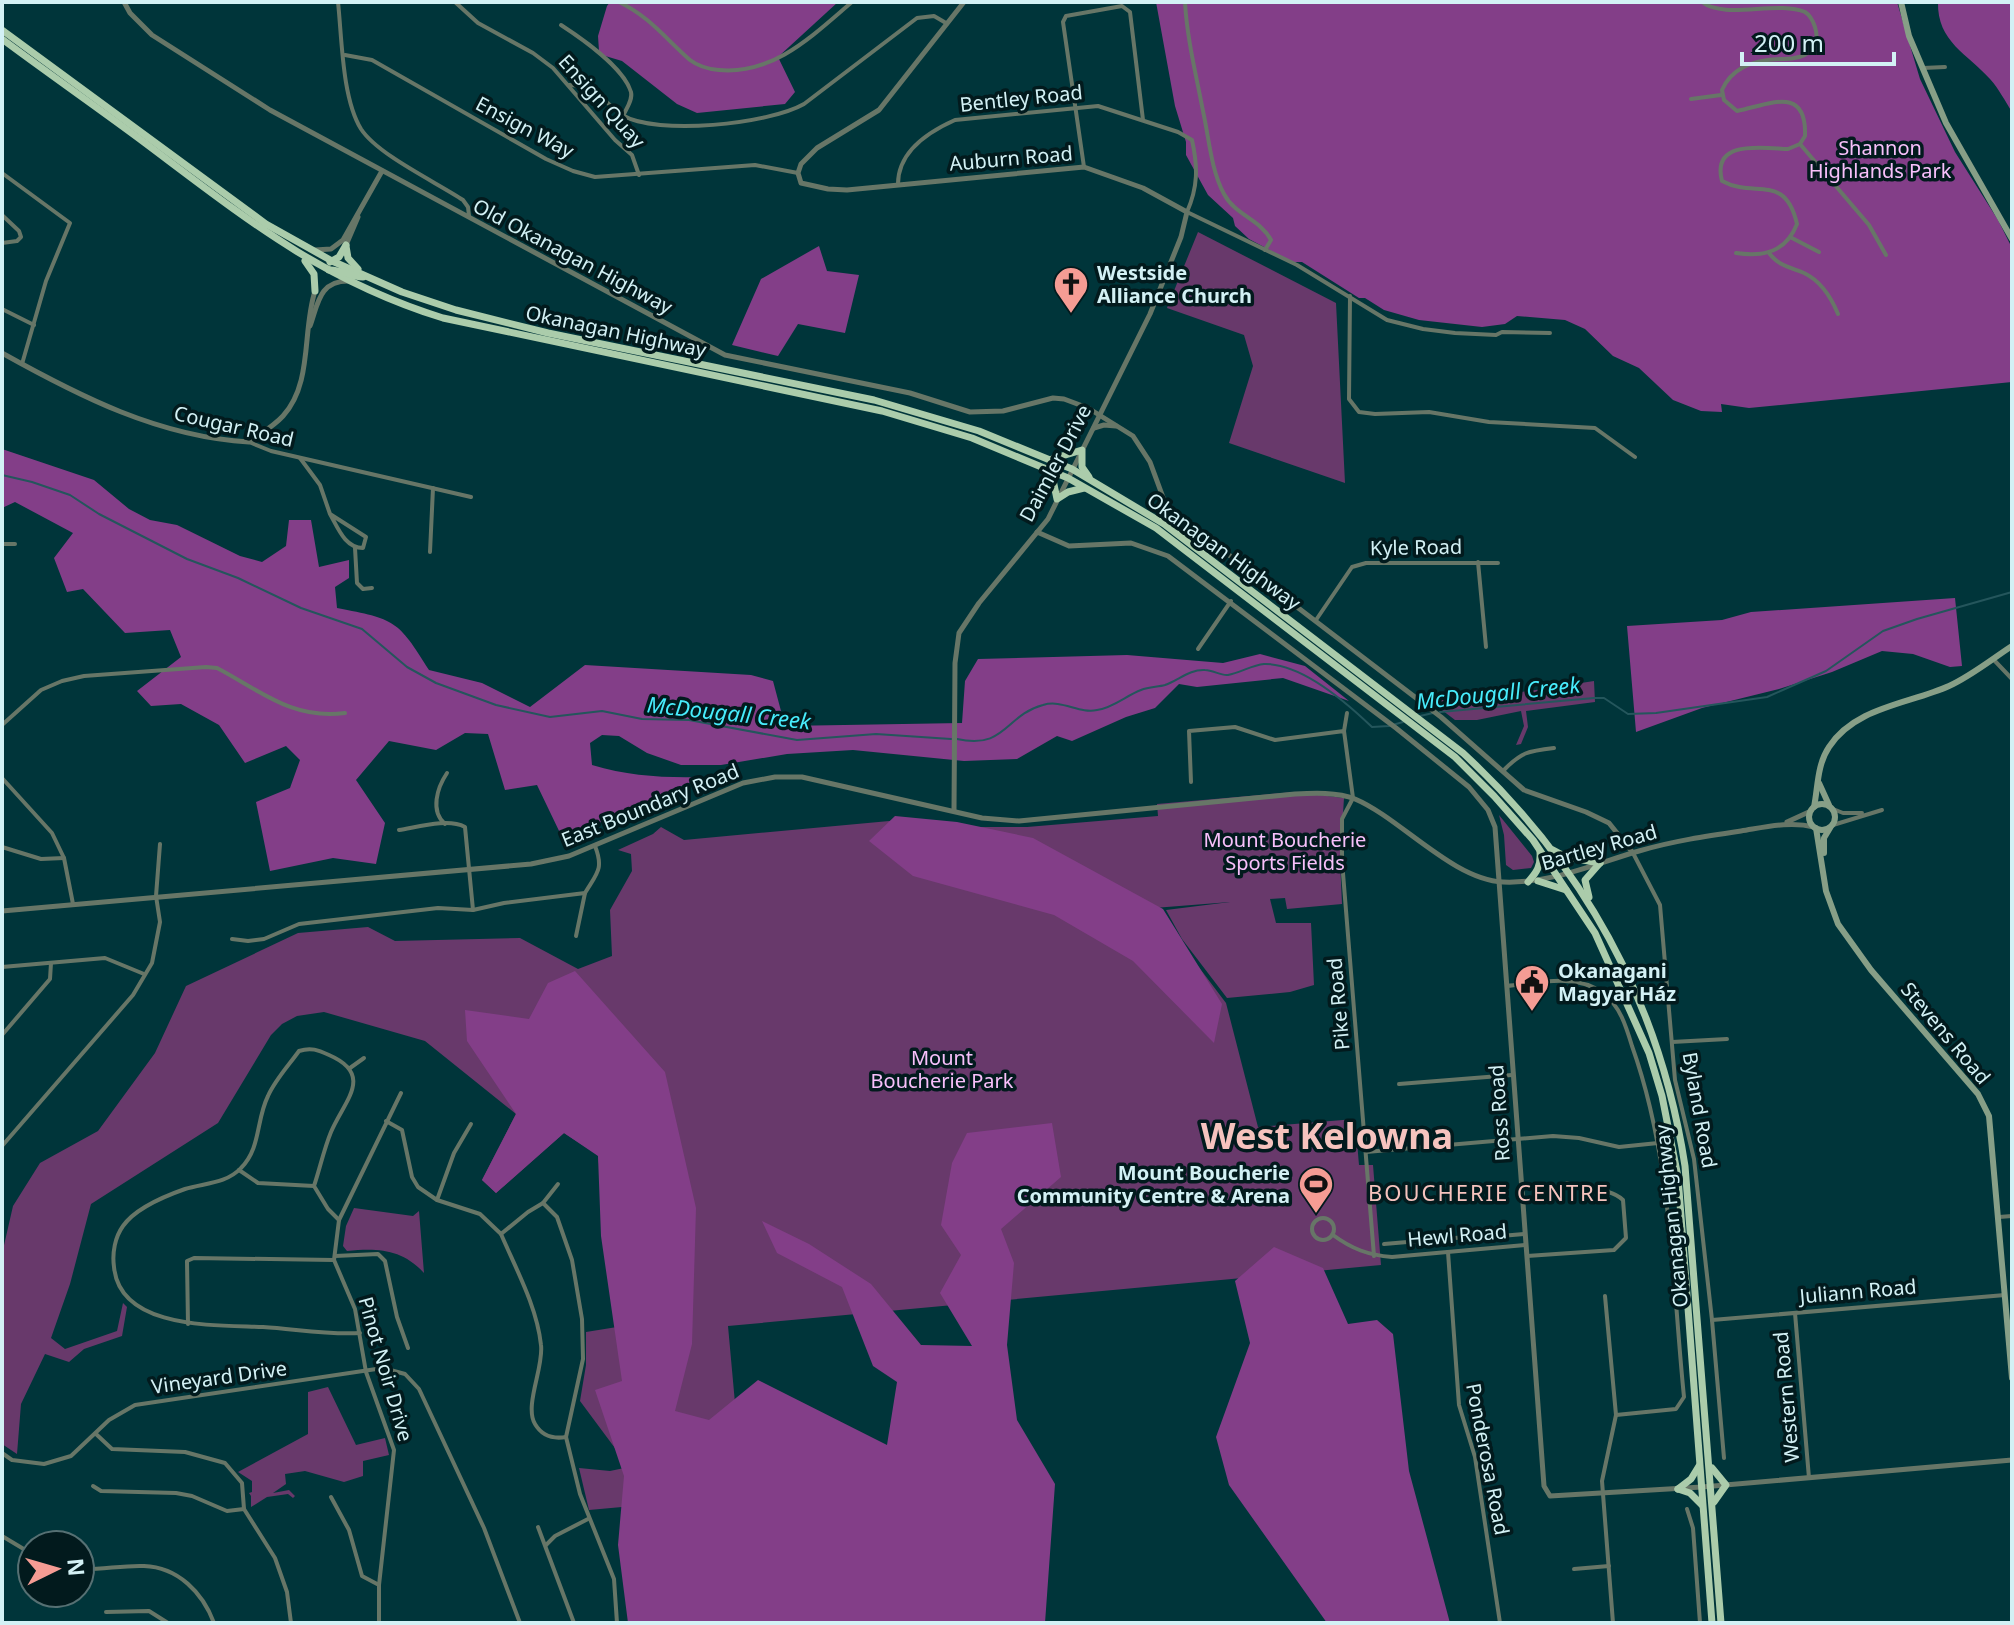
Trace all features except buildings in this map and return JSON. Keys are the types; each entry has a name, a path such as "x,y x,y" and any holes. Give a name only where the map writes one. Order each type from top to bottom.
{"highway":[{"name":"Okanagan Highway","path":"2,30 266,224 306,248 402,292 498,322 874,400 979,431 1072,469 1164,524 1412,719 1455,757 1494,796 1540,850 1595,933 1649,1053 1662,1096 1678,1177 1712,1623"},
{"name":"Okanagan Highway","path":"2,39 287,248 350,282 443,318 882,411 972,438 1068,478 1156,528 1412,719 1463,753 1502,789 1570,873 1632,981 1656,1042 1677,1113 1685,1166 1721,1623"},
{"path":"287,248 305,251 323,261 332,261 339,257 346,245"},
{"path":"346,245 348,258 369,278"},
{"path":"287,248 312,269 315,291"},
{"path":"315,291 326,270 336,269 352,277 369,278"},
{"path":"1048,459 1082,450 1082,467 1093,481"},
{"path":"1038,464 1053,480 1057,499 1084,488"},
{"path":"1550,848 1566,857 1600,863"},
{"path":"1528,882 1541,864 1540,850"},
{"path":"1593,911 1585,880 1600,863"},
{"path":"1538,881 1567,891"},
{"path":"1678,1489 1691,1479 1700,1464"},
{"path":"1710,1465 1726,1485 1713,1504"},
{"path":"1678,1489 1690,1493 1703,1507"}],"main road":[{"path":"1901,2 1909,36 1960,150 2012,239"},
{"path":"1818,779 1835,817 1832,826 1822,830 1815,828 1809,819 1819,768 1828,747 1843,731 1891,704 1931,694 1953,684 2012,646"},
{"path":"1812,809 1822,804 1831,807"},
{"name":"Stevens Road","path":"1823,869 1824,838 1832,826"},
{"name":"Stevens Road","path":"1815,828 1829,901 1838,924 1871,970 1985,1107 1991,1128 2012,1378"}],"street":[{"name":"Old Okanagan Highway","path":"124,2 130,13 152,35 270,110 725,355 910,393 970,412 1003,411 1053,398 1064,399 1100,414"},
{"path":"338,2 351,107 362,130 376,145 463,200 468,207 469,219"},
{"name":"Ensign Quay","path":"455,2 478,23 533,53 569,85 615,140 632,155 639,175"},
{"path":"619,2 670,38 691,61 703,68 732,71 750,69 791,53 852,2"},
{"path":"798,173 801,164 817,148 879,110 964,2"},
{"path":"1185,2 1188,42 1214,168 1232,208 1267,231 1271,240 1265,250"},
{"path":"1702,2 1705,6 1792,8 1805,12 1816,30 1817,40 1810,53 1802,57 1749,64 1726,82 1722,95 1729,107 1737,111 1776,100 1795,105 1805,118 1805,136 1800,144 1788,149 1740,148 1725,157 1719,171 1722,181 1729,185 1778,191 1787,199 1797,224 1789,241 1769,253 1756,256 1736,253"},
{"path":"1084,167 1063,22 1066,16 1122,6 1130,12 1143,120"},
{"path":"569,85 588,87 623,116 649,123 679,125 765,119 788,113 825,90 917,18 934,16 946,23"},
{"path":"561,25 599,52 628,87 631,98 623,116"},
{"name":"Ensign Way","path":"345,55 372,60 573,171 595,177 755,165 798,173"},
{"path":"1923,68 1945,67"},
{"path":"1691,99 1722,95"},
{"name":"Bentley Road","path":"898,184 903,158 935,128 955,120 1098,106 1178,132"},
{"name":"Daimler Drive","path":"954,810 955,663 959,633 979,603 1048,519 1150,314 1195,193 1197,160 1192,140 1178,132"},
{"path":"1800,144 1869,225 1886,255"},
{"name":"Auburn Road","path":"798,173 801,183 828,189 1084,167 1143,188 1265,250 1350,296 1387,320 1423,329 1496,335 1502,332 1550,333"},
{"path":"306,248 319,251 337,246 382,171"},
{"path":"2,173 70,223 46,281 22,364"},
{"path":"346,245 360,211"},
{"path":"2,215 19,231 21,237 17,241 2,243"},
{"path":"1790,237 1819,252"},
{"path":"1769,253 1782,266 1815,280 1826,291 1838,314"},
{"path":"308,330 323,291 332,283 350,282"},
{"path":"249,442 282,418 293,404 300,384 308,316 315,291"},
{"path":"1350,296 1349,399 1359,412 1429,412 1489,422 1595,428 1635,457"},
{"path":"2,309 34,325"},
{"name":"Cougar Road","path":"2,353 115,412 181,431 249,442 300,458 471,497"},
{"name":"Byland Road","path":"1100,414 1121,426 1144,450 1164,500 1178,516 1434,712 1530,794 1586,812 1609,823 1633,853 1660,905 1675,1080 1694,1159 1724,1458"},
{"path":"1093,429 1104,425 1121,426"},
{"path":"300,458 320,485 330,514 346,541 355,548 363,548 366,537 330,514"},
{"path":"430,552 433,488"},
{"name":"Ross Road","path":"1037,532 1069,546 1131,543 1168,556 1390,723 1480,798 1495,827 1544,1486 1550,1496 1678,1489 2012,1460"},
{"path":"2,544 15,544"},
{"path":"355,548 357,583 363,589 372,588"},
{"path":"1478,562 1486,647"},
{"name":"Kyle Road","path":"1316,620 1352,567 1366,563 1498,563"},
{"path":"1198,649 1231,601"},
{"path":"1993,659 2012,679"},
{"path":"2,725 41,690 84,676 217,668 274,702 322,716 345,713"},
{"path":"1347,713 1344,731 1353,798"},
{"path":"1191,782 1189,731 1235,727 1275,740 1344,731"},
{"path":"1503,771 1517,756 1528,751 1554,748"},
{"path":"445,824 437,816 436,807 441,782 447,773"},
{"name":"East Boundary Road","path":"2,911 544,861 595,846 743,783 775,777 802,777 982,818 1019,821 1295,794 1326,793 1353,798"},
{"path":"2,778 52,833 64,858 73,904"},
{"name":"Bartley Road","path":"1353,798 1452,863 1499,882 1528,882 1558,877 1633,853 1713,835 1778,825 1802,824 1815,828"},
{"name":"Pike Road","path":"1353,798 1342,819 1341,832 1374,1256"},
{"path":"1831,807 1843,813 1868,813"},
{"name":"Bartley Road","path":"1778,825 1812,809"},
{"path":"1832,826 1882,810"},
{"path":"399,830 445,824 465,827 473,910"},
{"path":"2,1146 133,995 152,963 160,922 156,896 160,844"},
{"path":"576,936 585,893 600,870 601,862 595,846"},
{"path":"2,847 41,859 64,858"},
{"path":"232,939 264,939 299,924 438,908 473,910 585,893"},
{"path":"2,967 105,958 145,975"},
{"path":"2,1035 50,979 51,963"},
{"path":"1507,986 1578,982 1597,989 1612,1001 1623,1019 1637,1059 1659,1143 1684,1397 1676,1409 1616,1415"},
{"path":"1672,1042 1727,1039"},
{"path":"339,1220 314,1186 332,1131 354,1084 350,1068 343,1061 313,1048 299,1051 267,1097 254,1150 239,1170 224,1180 182,1190 136,1213 123,1226 116,1239 116,1280 140,1308 188,1324 264,1327 331,1335 360,1333"},
{"path":"350,1068 364,1058"},
{"path":"1399,1084 1512,1075"},
{"name":"Pinot Noir Drive","path":"379,1623 379,1585 394,1450 366,1372 355,1309 335,1258 339,1220 401,1093"},
{"path":"386,1121 402,1130 412,1177 418,1187 437,1200 480,1214 501,1234 531,1304 542,1346 532,1410 533,1422 555,1439 566,1437"},
{"path":"437,1200 454,1153 471,1124"},
{"path":"1366,1152 1517,1139 1579,1138 1619,1147 1659,1143"},
{"path":"239,1170 258,1183 314,1186"},
{"path":"1526,1256 1614,1250 1626,1238 1623,1200 1615,1193 1583,1189 1567,1183"},
{"path":"501,1234 543,1203 558,1184"},
{"path":"543,1203 551,1208 564,1232 572,1260 582,1319 583,1359 566,1437 580,1494 614,1579 617,1623"},
{"path":"1999,1217 2012,1216"},
{"path":"1320,1219 1331,1221 1333,1235 1328,1240 1317,1239 1313,1234 1314,1223 1320,1219"},
{"name":"Hewl Road","path":"1489,1237 1524,1234"},
{"path":"1333,1235 1353,1249 1374,1256"},
{"name":"Hewl Road","path":"1384,1244 1478,1236"},
{"name":"Ponderosa Road","path":"1441,1239 1446,1252 1459,1405 1475,1457 1500,1623"},
{"name":"Hewl Road","path":"1374,1256 1525,1245"},
{"path":"188,1324 187,1261 194,1258 335,1258 378,1254 385,1261 397,1317 408,1348"},
{"name":"Juliann Road","path":"1712,1320 2006,1294"},
{"path":"1605,1296 1616,1415 1602,1481 1613,1623"},
{"name":"Western Road","path":"1795,1313 1809,1478"},
{"name":"Vineyard Drive","path":"2,1453 12,1460 44,1464 71,1456 109,1420 135,1405 383,1368 405,1374 419,1389 484,1528 520,1623"},
{"path":"96,1434 112,1449 185,1452 225,1463 242,1483 244,1509 275,1558 287,1592 291,1623"},
{"path":"93,1486 101,1491 176,1493 192,1496 227,1511 244,1509"},
{"path":"331,1497 349,1530 362,1576 379,1585"},
{"path":"1687,1509 1693,1528 1700,1623"},
{"path":"546,1545 555,1536 589,1518"},
{"path":"538,1527 574,1623"},
{"path":"96,1568 146,1566 164,1569 186,1581 199,1595 214,1623"},
{"path":"1574,1569 1609,1566"},
{"path":"106,1612 149,1611 168,1623"}],"green space":[{"path":"610,2 838,2 778,57 795,92 785,104 697,113 677,104 622,61 602,55 598,36"},
{"name":"Shannon Highlands Park","path":"1156,2 1897,2 1920,79 1955,152 2012,248 2012,382 1749,408 1721,404 1722,412 1701,411 1673,400 1639,368 1613,356 1585,329 1565,320 1517,316 1505,324 1482,327 1419,320 1384,310 1302,262 1292,262 1249,239 1235,226 1233,218 1208,195 1186,155 1186,142 1175,106"},
{"path":"1938,2 2012,2 2012,112 1990,79 1948,37 1939,16"},
{"path":"1198,232 1336,303 1345,483 1229,443 1253,366 1244,335 1167,308"},
{"path":"819,246 827,271 859,275 845,333 798,324 778,356 732,345 761,279"},
{"path":"2,449 94,480 129,509 150,520 177,525 240,556 262,562 286,546 289,520 311,520 319,567 349,560 349,578 335,587 337,608 371,615 393,624 410,641 429,670 482,683 530,707 585,665 751,675 773,681 785,726 962,723 965,681 978,659 1127,655 1223,663 1260,654 1305,666 1349,701 1283,678 1197,687 1179,684 1155,708 1072,741 1057,736 1017,759 964,761 853,750 787,754 721,765 681,765 647,753 619,736 602,735 590,743 592,765 647,776 702,777 583,830 561,835 537,785 505,790 488,734 465,733 436,750 389,741 356,780 385,823 376,864 333,858 270,871 256,802 290,788 300,760 286,746 245,763 219,725 181,704 151,706 137,691 181,657 170,630 125,633 83,589 67,592 54,558 73,533 15,502 2,508"},
{"path":"1955,598 1962,666 1950,667 1913,654 1882,651 1832,672 1702,708 1636,732 1627,626 1722,620 1751,612"},
{"name":"McDougall Creek","path":"1594,681 1595,702 1526,711 1528,727 1521,744 1516,745 1524,726 1521,711 1477,720 1455,720 1421,694 1476,699"},
{"path":"1294,792 1344,798 1340,860 1342,904 1287,909 1285,898 1270,899 1276,923 1311,923 1314,985 1290,992 1227,998 1182,939 1166,910 1230,902 1154,908 1226,1003 1258,1127 1355,1119 1359,1165 1373,1165 1381,1265 728,1326 744,1502 589,1510 579,1468 610,1471 629,1467 580,1401 586,1365 586,1332 617,1327 598,1155 564,1133 496,1193 482,1180 516,1114 425,1041 324,1012 297,1016 271,1035 218,1123 91,1204 70,1284 51,1338 65,1349 117,1331 123,1303 127,1307 122,1336 84,1349 69,1362 45,1354 21,1404 17,1454 2,1444 2,1254 13,1206 40,1163 98,1131 155,1053 186,986 298,933 368,927 395,941 520,938 578,969 612,956 610,910 632,871 631,854 618,850 661,827 684,840 911,819 974,827 1027,827 1158,816 1157,804"},
{"path":"1499,815 1532,856 1534,862 1531,868 1513,870 1506,865"},
{"path":"895,816 957,822 1033,838 1163,909 1222,1004 1214,1043 1133,961 1054,915 913,876 869,841"},
{"path":"575,971 665,1072 696,1208 692,1344 675,1411 709,1420 758,1380 887,1445 897,1382 873,1366 842,1287 777,1253 762,1221 809,1244 871,1284 921,1345 972,1346 940,1293 961,1255 941,1225 952,1163 967,1133 1052,1123 1061,1177 1001,1229 1014,1263 1007,1345 1017,1420 1055,1484 1045,1623 628,1623 618,1545 624,1476 595,1390 622,1381 601,1236 598,1156 564,1133 496,1193 482,1180 516,1114 467,1041 465,1010 529,1019 548,983"},
{"path":"354,1208 413,1216 419,1211 424,1273 407,1259 389,1252 347,1251 343,1246 346,1226"},
{"path":"1274,1247 1323,1268 1348,1324 1377,1320 1393,1334 1409,1471 1450,1623 1327,1623 1229,1485 1216,1437 1250,1343 1235,1281"},
{"path":"328,1387 356,1445 385,1438 389,1455 363,1461 363,1476 344,1482 305,1471 285,1474 286,1484 273,1493 289,1490 295,1496 293,1498 288,1494 267,1497 251,1507 249,1493 252,1492 252,1481 238,1472 308,1434 308,1392"}],"waterway":[{"name":"McDougall Creek","path":"2,475 70,495 99,514 187,559 238,578 301,608 362,629 407,667 436,683 496,705 550,717 602,711 642,719 689,720 797,740 876,734 951,739"},
{"name":"McDougall Creek","path":"1440,712 1604,698 1628,714 1656,713 1767,697 1826,671 1883,631 2012,592"},
{"name":"McDougall Creek","path":"957,739 986,740 996,736 1020,716 1043,705 1097,710 1194,671 1208,670 1228,675 1264,664 1278,665 1308,677 1372,727 1403,722"},
{"name":"McDougall Creek","path":"1420,716 1433,713"}],"place":[{"name":"Westside Alliance Church","path":"1071,315"},
{"name":"Okanagani Magyar Ház","path":"1532,1013"},
{"name":"Mount Boucherie Community Centre & Arena","path":"1316,1215"}],"district":[{"name":"West Kelowna","path":"1327,1135"},
{"name":"BOUCHERIE CENTRE","path":"1489,1192"}],"park label":[{"name":"Mount Boucherie Sports Fields","path":"1285,850"},
{"name":"Mount Boucherie Park","path":"942,1068"}]}
